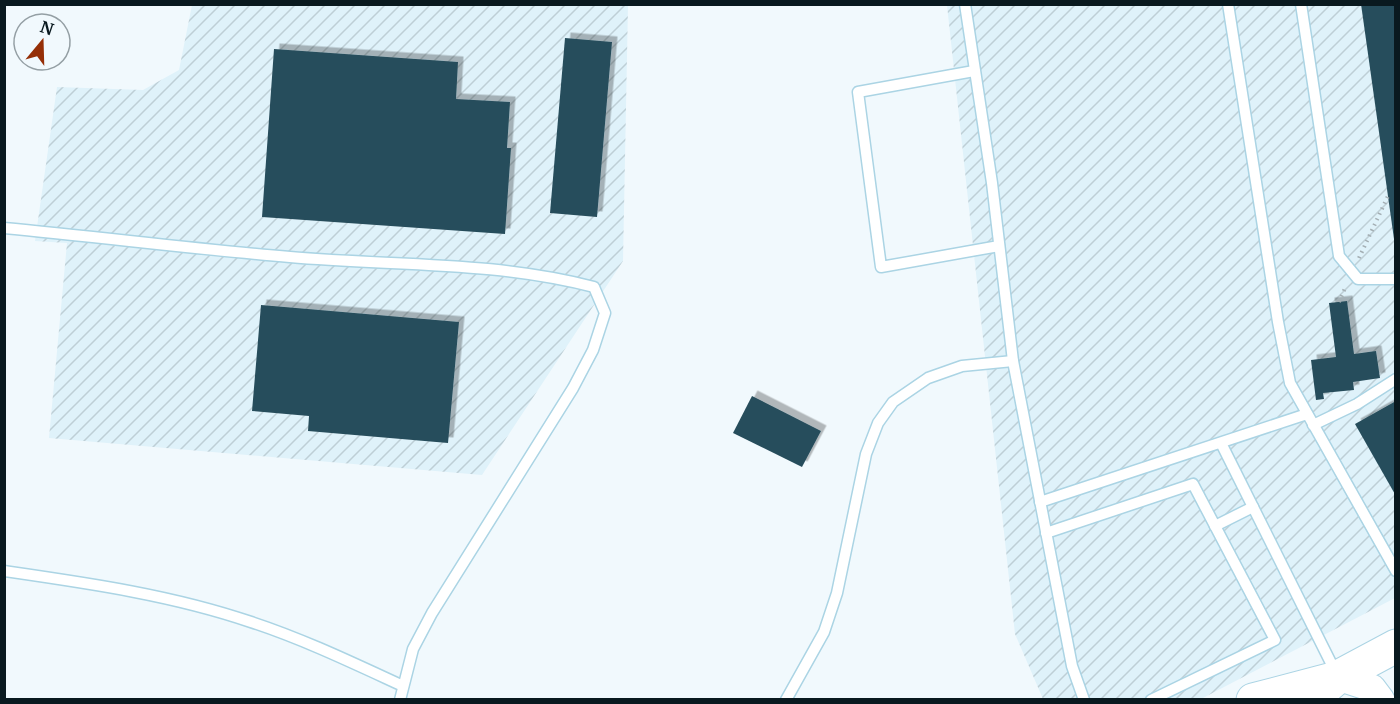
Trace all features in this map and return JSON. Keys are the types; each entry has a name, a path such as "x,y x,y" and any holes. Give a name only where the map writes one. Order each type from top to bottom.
{"highway":[{"path":"1311,699 1341,688 1395,646"},
{"path":"1253,699 1341,688"}],"street":[{"path":"1341,688 1372,688 1382,699"}],"lane":[{"path":"965,4 1013,361 1072,666 1084,699"},
{"path":"1228,4 1278,322 1290,382 1395,571"},
{"path":"1301,4 1339,256 1358,279 1395,279"},
{"path":"974,71 858,92 881,267 999,246"},
{"path":"4,228 291,257 451,266 560,278 594,287 605,313 593,350 573,388 432,613 413,649 400,699"},
{"path":"786,699 828,622 837,593 866,454 878,423 893,402 928,378 962,366 1013,361"},
{"path":"1313,425 1358,404 1395,379"},
{"path":"1040,502 1307,414"},
{"path":"1221,443 1341,688"},
{"path":"1046,533 1193,484 1275,640 1151,699"},
{"path":"1215,526 1253,507"},
{"path":"4,571 194,605 251,622 320,648 403,686"}],"path":[{"path":"1339,302 1388,196"}],"shaded area":[{"path":"192,5 628,5 623,261 482,475 49,438 67,243 35,241 57,87 143,90 179,70"},
{"path":"947,5 1395,5 1395,598 1201,699 1043,699 1015,634"}],"building":[{"path":"1361,4 1396,4 1396,239 1394,239"},
{"path":"565,38 612,42 597,217 550,213"},
{"path":"274,49 458,62 456,99 510,102 507,148 511,148 505,234 262,217"},
{"path":"1347,301 1354,354 1376,351 1380,378 1353,382 1354,390 1323,393 1324,399 1316,400 1311,360 1336,357 1329,303"},
{"path":"261,305 459,322 448,443 308,431 309,416 252,411"},
{"path":"752,396 821,431 802,467 733,433"},
{"path":"1396,401 1396,496 1355,424"}]}
